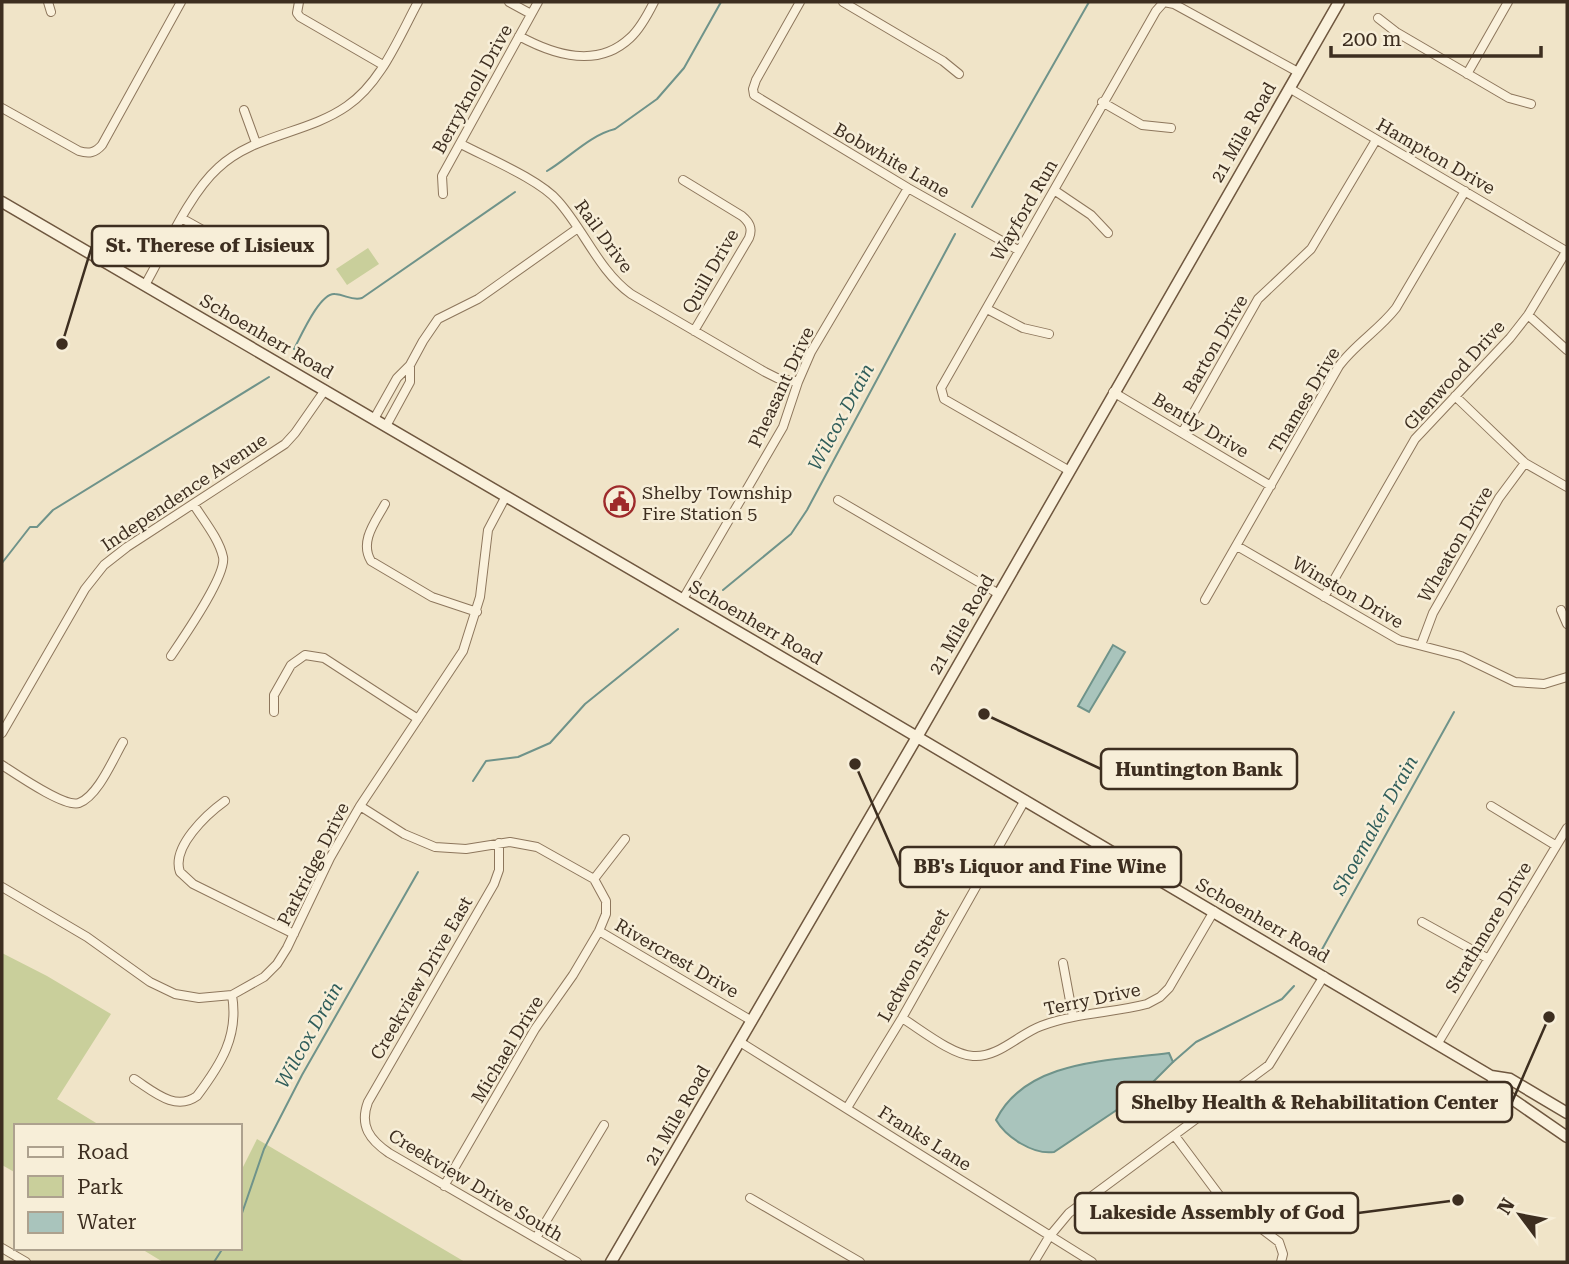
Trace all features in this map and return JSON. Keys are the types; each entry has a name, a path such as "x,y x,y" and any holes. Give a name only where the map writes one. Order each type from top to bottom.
{"street":[{"path":"48,2 51,12"},
{"path":"2,108 79,151 92,153 102,145 181,2"},
{"path":"299,2 297,12 302,19 383,65"},
{"path":"145,285 213,172 228,159 256,143 322,119 346,107 362,94 383,65 418,2"},
{"path":"509,2 531,14"},
{"name":"Berryknoll Drive","path":"443,194 442,176 538,2"},
{"path":"519,36 545,50 564,55 583,57 610,51 631,38 654,2"},
{"name":"Bobwhite Lane","path":"800,2 756,80 753,92 759,100 1018,250"},
{"path":"843,2 943,61 959,74"},
{"path":"1164,2 1174,4 1298,72"},
{"name":"Wayford Run","path":"1068,470 944,399 941,388 1102,102 1164,2"},
{"name":"21 Mile Road","path":"611,1262 917,737 1339,2"},
{"path":"1467,74 1508,2"},
{"path":"1378,18 1396,32 1508,98 1531,104"},
{"name":"Hampton Drive","path":"1289,88 1567,251"},
{"path":"1102,102 1142,125 1171,128"},
{"path":"244,110 256,143"},
{"name":"Barton Drive","path":"1182,433 1258,299 1311,249 1376,140"},
{"name":"Rail Drive","path":"461,144 546,190 559,201 620,286 765,372 777,378 798,382"},
{"name":"Quill Drive","path":"683,180 742,216 750,226 749,238 694,331"},
{"name":"Pheasant Drive","path":"683,599 779,436 811,352 908,188"},
{"path":"1054,190 1091,215 1108,233"},
{"name":"Thames Drive","path":"1205,600 1339,366 1396,308 1465,191"},
{"name":"Schoenherr Road","path":"2,202 683,599 1491,1076 1510,1079 1567,1113"},
{"path":"183,219 246,254 272,260"},
{"path":"374,419 397,378 410,365 438,320 478,299 578,228"},
{"name":"Glenwood Drive","path":"1324,597 1410,448 1427,425 1499,351 1528,315 1567,251"},
{"path":"987,309 1023,328 1049,334"},
{"path":"1528,315 1567,350"},
{"path":"386,426 410,382 410,365"},
{"name":"Independence Avenue","path":"2,733 98,572 127,547 285,444 325,390"},
{"name":"Bently Drive","path":"1114,392 1272,486"},
{"path":"1455,396 1525,463 1567,488"},
{"name":"Wheaton Drive","path":"1421,645 1433,614 1499,498 1525,463"},
{"name":"Parkridge Drive","path":"2,887 87,937 160,988 175,994 199,998 232,995 254,985 269,973 281,958 330,858 360,806 463,651 480,597 486,536 506,496"},
{"path":"838,500 999,594"},
{"path":"385,503 367,540 367,552 371,561 432,597 477,612"},
{"path":"172,656 216,583 224,562 219,547 194,505"},
{"name":"Winston Drive","path":"1237,546 1386,634 1461,656 1515,682 1544,684 1567,677"},
{"path":"1561,610 1567,624"},
{"path":"274,712 274,695 291,665 300,657 313,655 324,658 418,719"},
{"path":"2,765 65,802 78,803 97,788 123,742"},
{"name":"Ledwon Street","path":"847,1108 902,1018 1025,800"},
{"path":"225,801 197,825 179,857 180,872 193,884 294,934"},
{"path":"360,806 404,834 435,847 466,849 520,842 537,847 594,879 625,839"},
{"path":"1491,806 1555,845"},
{"name":"Strathmore Drive","path":"1437,1043 1567,828"},
{"name":"Creekview Drive East","path":"366,1129 368,1102 495,884 499,870 499,843"},
{"name":"Rivercrest Drive","path":"594,879 606,901 606,914 599,931 752,1021"},
{"name":"Terry Drive","path":"902,1018 953,1049 972,1056 988,1054 1041,1026 1073,1017 1139,1006 1160,997 1169,988 1214,911"},
{"path":"1422,922 1487,958"},
{"name":"Michael Drive","path":"444,1186 535,1029 573,975 599,931"},
{"path":"1063,963 1073,1017"},
{"path":"1034,1262 1049,1237 1069,1213 1269,1065 1324,976"},
{"path":"134,1079 176,1103 187,1102 197,1096 232,1037 235,1017 232,995"},
{"name":"Franks Lane","path":"740,1042 1092,1262"},
{"name":"Schoenherr Road","path":"1491,1076 1502,1092 1567,1137"},
{"path":"1547,1123 1556,1107"},
{"path":"537,1238 604,1125"},
{"name":"Creekview Drive South","path":"366,1129 378,1146 577,1262"},
{"path":"1175,1136 1222,1199 1279,1242 1283,1254 1281,1262"},
{"path":"750,1198 860,1262"},
{"path":"2,1248 26,1262"}],"green space":[{"path":"368,248 379,264 347,285 336,269"},
{"path":"2,953 111,1014 57,1099 98,1124 14,1124 14,1172 2,1165"},
{"path":"257,1139 465,1262 163,1262 143,1250 242,1250 242,1169"}],"water":[{"path":"1113,645 1125,652 1089,712 1078,706"},
{"path":"1169,1053 1173,1062 1142,1093 1054,1152 1029,1148 1006,1133 996,1120 1010,1100 1028,1085 1049,1074 1097,1062"}],"waterway":[{"path":"547,171 588,141 615,129 657,99 684,68 721,2"},
{"name":"Wilcox Drain","path":"972,207 1089,2"},
{"path":"294,349 311,316 329,295 362,298 515,192"},
{"name":"Wilcox Drain","path":"723,590 791,534 807,510 955,234"},
{"path":"2,563 30,527 37,527 53,510 269,377"},
{"name":"Wilcox Drain","path":"473,781 486,761 518,757 550,743 585,704 678,629"},
{"name":"Shoemaker Drain","path":"1320,953 1454,712"},
{"name":"Wilcox Drain","path":"242,1213 264,1149 302,1075 418,872"},
{"name":"Shoemaker Drain","path":"1173,1062 1196,1042 1282,999 1294,986"},
{"name":"Wilcox Drain","path":"214,1262 222,1250"}],"place":[{"name":"St. Therese of Lisieux","path":"62,344"},
{"name":"Shelby Township Fire Station 5","path":"619,502"},
{"name":"Huntington Bank","path":"984,714"},
{"name":"BB's Liquor and Fine Wine","path":"855,764"},
{"name":"Shelby Health & Rehabilitation Center","path":"1549,1017"},
{"name":"Lakeside Assembly of God","path":"1458,1200"}]}
